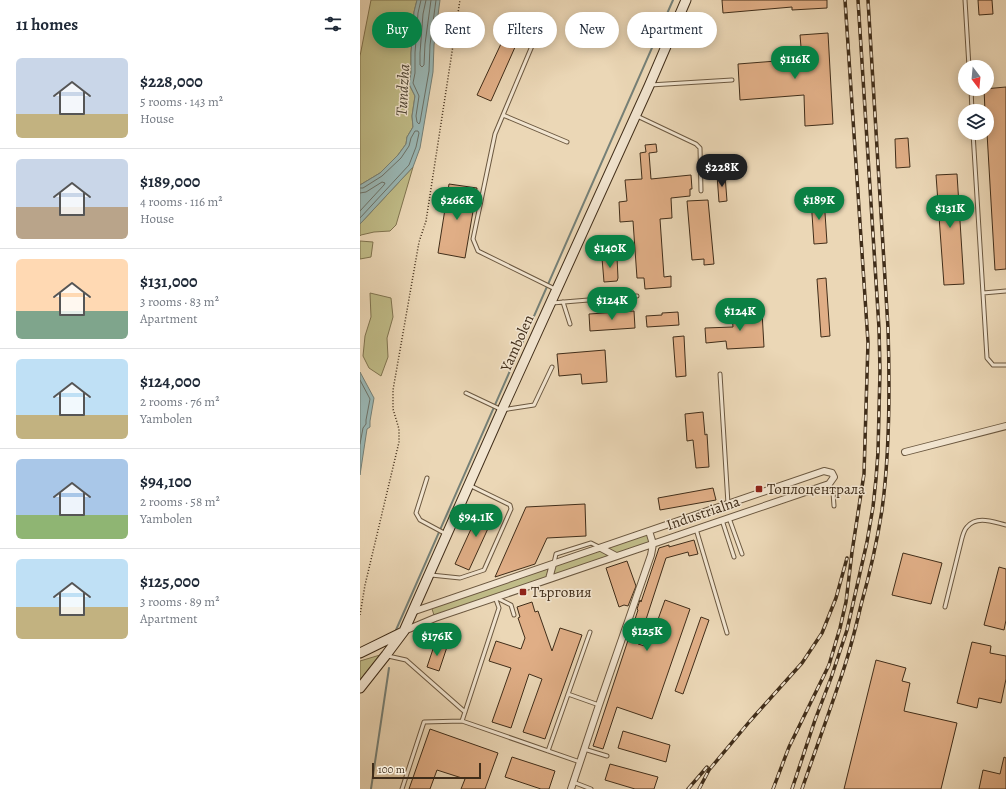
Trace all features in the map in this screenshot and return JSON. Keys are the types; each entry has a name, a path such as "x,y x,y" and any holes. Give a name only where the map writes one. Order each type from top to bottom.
{"main road":[{"name":"Yambolen","path":"360,688 404,631 448,535 502,410 649,86 686,0"},
{"path":"360,654 404,631"}],"street":[{"path":"905,452 1006,426"},
{"name":"Industrialna","path":"404,631 435,618 495,597 829,484 834,477 832,473 824,472 412,612"},
{"path":"728,504 729,518"},
{"path":"571,789 651,555 653,544 649,532"},
{"path":"601,548 616,556"},
{"path":"549,579 553,564"}],"lane":[{"path":"965,0 969,60"},
{"path":"531,48 495,134 473,238 478,251 556,290"},
{"path":"649,86 732,80"},
{"path":"503,115 567,142"},
{"path":"635,116 696,144 700,148 701,191"},
{"path":"973,140 987,358 993,366 1006,365"},
{"path":"983,293 1006,291"},
{"path":"551,303 637,296"},
{"path":"564,302 570,324"},
{"path":"466,392 502,410 534,405 552,367"},
{"path":"720,374 728,504"},
{"path":"427,478 416,513 420,520 448,535"},
{"path":"829,484 833,492 834,506"},
{"path":"430,574 460,578 484,570 511,508 510,505 469,485"},
{"path":"729,518 742,554"},
{"path":"722,520 734,557"},
{"path":"945,607 962,538 966,528 973,521 986,520 1006,525"},
{"path":"696,529 727,633"},
{"path":"495,597 511,605 514,615"},
{"path":"462,721 499,608 495,597"},
{"path":"548,751 590,632"},
{"path":"386,655 406,660 465,712"},
{"path":"568,694 599,705"},
{"path":"402,789 424,722 462,721 580,762"},
{"path":"584,749 607,756"},
{"path":"573,782 591,789"}],"path":[{"path":"360,615 365,584 399,442 399,429 393,409 393,390 419,242 426,221 460,0"}],"shaded area":[{"path":"371,0 417,0 414,12 372,12 372,48 411,48 411,73 409,84 415,96 412,116 413,127 407,137 406,144 398,155 380,173 360,185 360,56"},
{"path":"413,167 396,225 390,231 374,232 360,236 360,224"},
{"path":"360,241 373,242 371,257 360,259"},
{"path":"370,293 391,298 393,317 387,338 388,357 381,376 369,368 363,356 365,336 371,317"},
{"path":"649,531 653,544 435,618 431,606"},
{"path":"380,655 360,680 360,661"}],"water":[{"path":"417,0 440,0 438,12 430,12 430,48 434,48 433,72 420,148 413,167 360,224 360,185 380,173 398,155 406,144 407,137 413,127 412,116 415,96 409,84 411,73 411,48 422,48 422,12 414,12"},
{"path":"360,372 374,398 370,427 367,429 360,475"}],"building":[{"path":"722,0 827,0 827,8 792,10 792,7 723,13"},
{"path":"978,0 992,0 993,14 979,15"},
{"path":"828,33 833,124 805,126 804,95 740,100 738,64 802,59 800,35"},
{"path":"499,48 515,48 491,101 477,95"},
{"path":"1006,87 1006,269 995,270 987,140 994,140 994,104 985,104 984,96 994,96 994,88"},
{"path":"908,138 910,167 896,168 895,139"},
{"path":"656,144 657,152 649,153 651,179 691,175 692,189 690,189 690,196 671,198 672,218 660,219 664,277 671,276 671,287 645,289 644,278 637,278 633,221 620,222 619,202 627,201 625,180 642,179 640,153 646,152 645,145"},
{"path":"957,174 964,284 944,285 936,175"},
{"path":"717,175 725,175 727,201 719,202"},
{"path":"449,184 477,188 465,258 438,253"},
{"path":"824,198 827,243 814,244 811,199"},
{"path":"708,200 714,264 704,265 704,259 692,260 687,201"},
{"path":"617,257 617,281 604,282 602,258"},
{"path":"826,278 830,336 821,337 817,279"},
{"path":"634,311 635,328 590,331 589,314"},
{"path":"678,312 679,325 647,327 646,316"},
{"path":"762,312 764,347 727,349 726,341 706,343 705,328 733,327 732,314"},
{"path":"684,336 686,376 676,377 673,337"},
{"path":"605,350 607,382 582,384 581,374 559,376 557,354"},
{"path":"703,412 705,435 707,434 709,467 696,468 693,440 687,441 685,414"},
{"path":"713,488 716,500 660,510 658,498"},
{"path":"585,504 586,536 547,538 535,564 495,577 526,507"},
{"path":"482,505 496,511 469,570 455,564"},
{"path":"694,540 698,554 689,556 688,552 666,558 638,644 648,647 665,600 690,609 652,719 617,707 603,749 593,746 640,600 641,602 659,548 669,545 669,547"},
{"path":"903,553 942,563 931,604 892,595"},
{"path":"627,561 636,586 628,606 624,605 619,607 606,568"},
{"path":"999,567 1006,569 1006,620 1004,630 984,625"},
{"path":"532,602 535,612 538,611 552,651 560,628 582,635 545,739 523,732 542,679 529,674 511,728 492,722 511,668 489,661 496,641 521,649 525,638 518,618 520,617 517,607"},
{"path":"701,617 709,620 683,694 675,691"},
{"path":"972,642 991,646 990,653 1006,656 1006,679 1001,703 979,698 977,708 957,703"},
{"path":"435,643 447,647 439,671 427,667"},
{"path":"876,660 906,668 902,681 910,683 904,711 957,723 941,789 844,789"},
{"path":"430,729 498,753 485,789 461,789 465,779 437,770 430,789 409,789"},
{"path":"623,731 670,745 666,762 618,748"},
{"path":"512,757 555,771 549,789 541,789 505,777"},
{"path":"1004,757 1006,758 1006,789 979,789 983,770 1000,774"},
{"path":"610,764 658,777 654,789 635,789 605,780"}],"waterway":[{"path":"396,630 673,0"},
{"path":"371,789 389,668"}],"railway":[{"path":"773,789 789,747 829,665 840,628 846,602 864,474 868,342 845,0"},
{"path":"792,789 847,630 867,542 876,479 880,371 879,328 858,0"},
{"path":"802,789 854,635 878,534 887,465 889,397 888,328 868,0"},
{"path":"699,789 709,770 802,663 822,633 836,598 847,558"},
{"path":"688,789 707,767"}],"place":[{"name":"Топлоцентрала","path":"759,489"},
{"name":"Търговия","path":"523,592"}],"water label":[{"name":"Tundzha","path":"402,90"}]}
